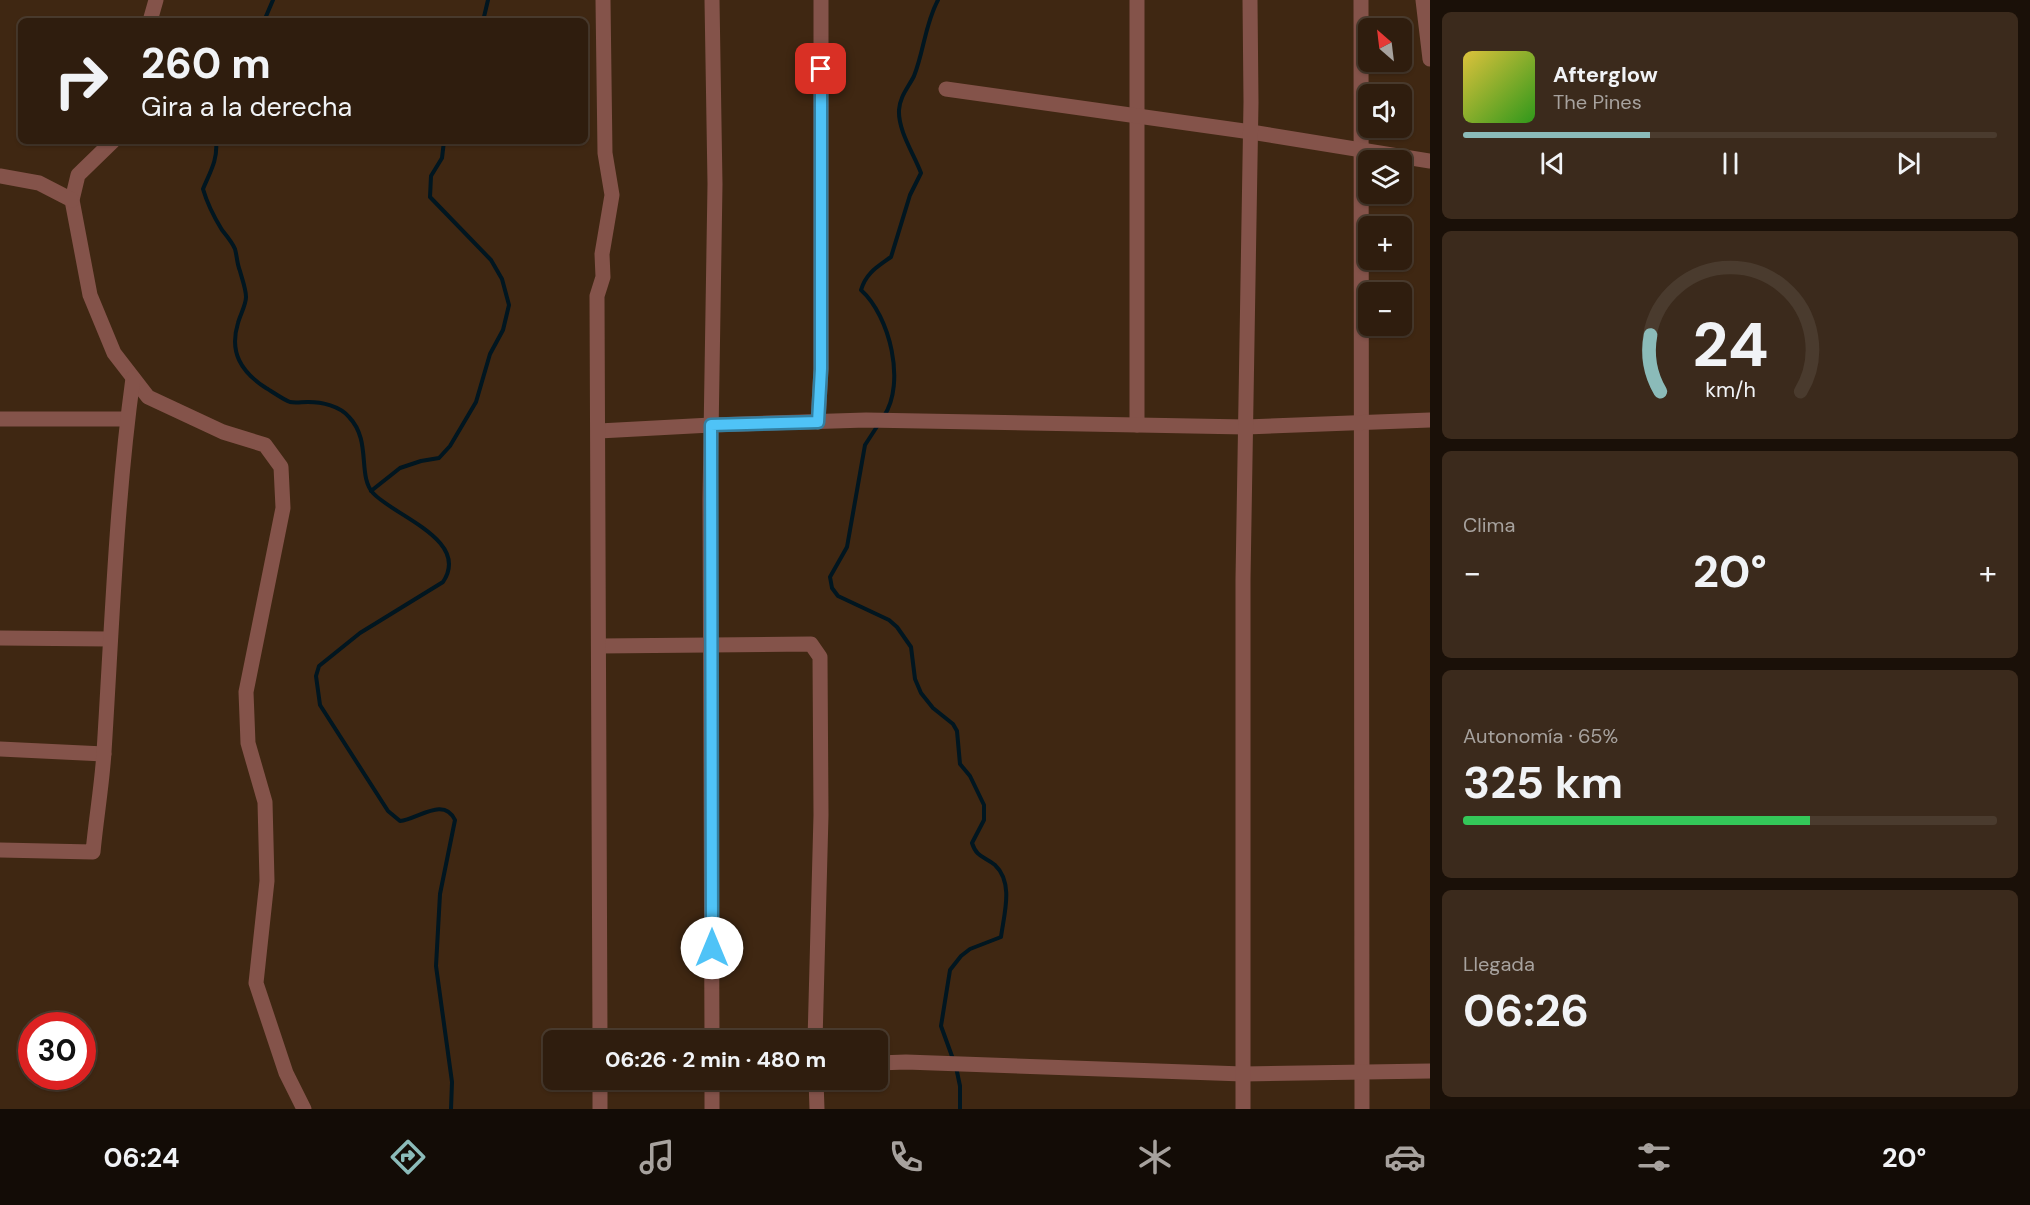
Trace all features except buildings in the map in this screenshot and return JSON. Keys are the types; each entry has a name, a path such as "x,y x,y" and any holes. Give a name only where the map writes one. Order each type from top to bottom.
{"street":[{"path":"151,18 156,0"},
{"path":"600,1030 597,296 603,277 602,254 612,195 605,153 603,0"},
{"path":"712,0 715,184 710,646 712,1030"},
{"path":"818,422 821,369 821,0"},
{"path":"1137,0 1137,425"},
{"path":"1243,1109 1243,579 1251,132 1250,0"},
{"path":"946,89 1251,132 1360,150 1361,0"},
{"path":"1423,0 1430,59"},
{"path":"110,144 78,175 72,200 90,295 114,353 148,397 223,432 265,445 281,467 283,507 246,692 248,743 265,802 267,881 256,983 286,1073 304,1109"},
{"path":"1412,158 1430,161"},
{"path":"0,176 39,183 72,200"},
{"path":"1360,204 1362,1109"},
{"path":"0,850 93,852 104,754 109,639 127,419 133,378"},
{"path":"0,419 127,419"},
{"path":"599,431 888,420 1246,427 1430,420"},
{"path":"0,638 109,639"},
{"path":"599,646 811,644 820,657 821,815 815,1030"},
{"path":"0,749 104,754"},
{"path":"888,1063 906,1062 1243,1074 1430,1071"},
{"path":"599,1090 600,1109"},
{"path":"712,1090 712,1109"},
{"path":"816,1090 817,1109"}],"waterway":[{"path":"265,18 273,0"},
{"path":"484,18 488,0"},
{"path":"884,416 891,402 894,386 892,350 880,316 861,290 869,275 891,257 910,195 921,173 901,126 899,110 903,96 914,76 930,18 938,0"},
{"path":"216,144 215,160 203,189 216,220 235,249 245,291 245,303 235,343 239,360 257,382 287,401 325,404 345,413 356,426 360,436 368,486 373,493 426,530 439,541 447,554 449,567 443,582 360,633 319,666 316,676 320,705 388,811 400,821 438,809 450,813 455,820 440,894 436,966 452,1082 451,1109"},
{"path":"371,491 400,468 439,458 450,446 476,402 490,354 503,330 509,305 502,279 491,260 430,197 431,176 442,158 444,144"},
{"path":"878,425 865,445 847,547 830,577 832,588 838,596 889,620 911,647 915,679 921,693 933,708 953,724 957,731 960,764 970,776 984,805 984,820 972,843 979,854 1001,872 1006,890 1001,937 970,949 950,970 941,1026 953,1059"},
{"path":"956,1067 960,1086 960,1109"}],"route":[{"path":"712,948 711,425 818,422 821,369 821,69"}]}
